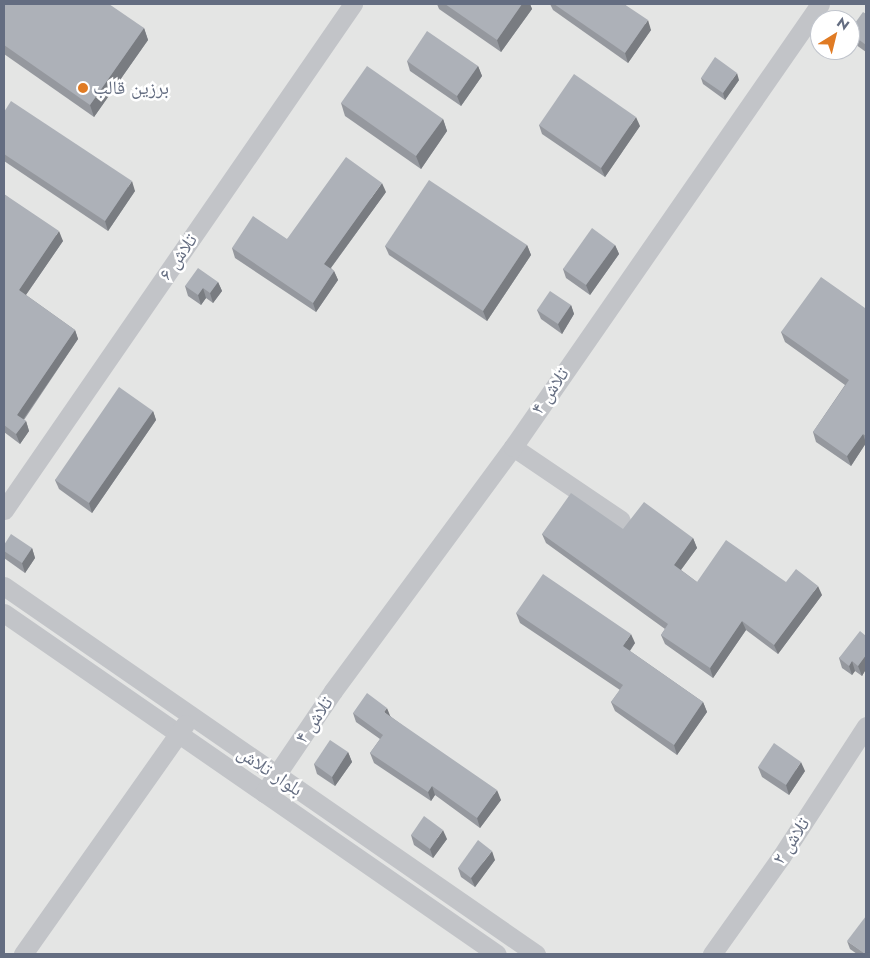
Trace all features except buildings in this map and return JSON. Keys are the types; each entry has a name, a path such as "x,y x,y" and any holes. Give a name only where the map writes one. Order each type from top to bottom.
{"street":[{"name":"تلاش ۶","path":"4,510 353,4"},
{"name":"تلاش ۴","path":"264,793 333,691 513,447 820,4"},
{"path":"513,447 620,520"},
{"name":"بلوار تلاش","path":"4,586 190,717 536,954"},
{"name":"بلوار تلاش","path":"4,612 497,954"},
{"path":"23,954 190,717"},
{"name":"تلاش ۲","path":"712,954 781,857 866,726"}],"shaded area":[{"path":"4,4 866,4 866,954 4,954"}],"place":[{"name":"برزین قالب","path":"83,88"}]}
